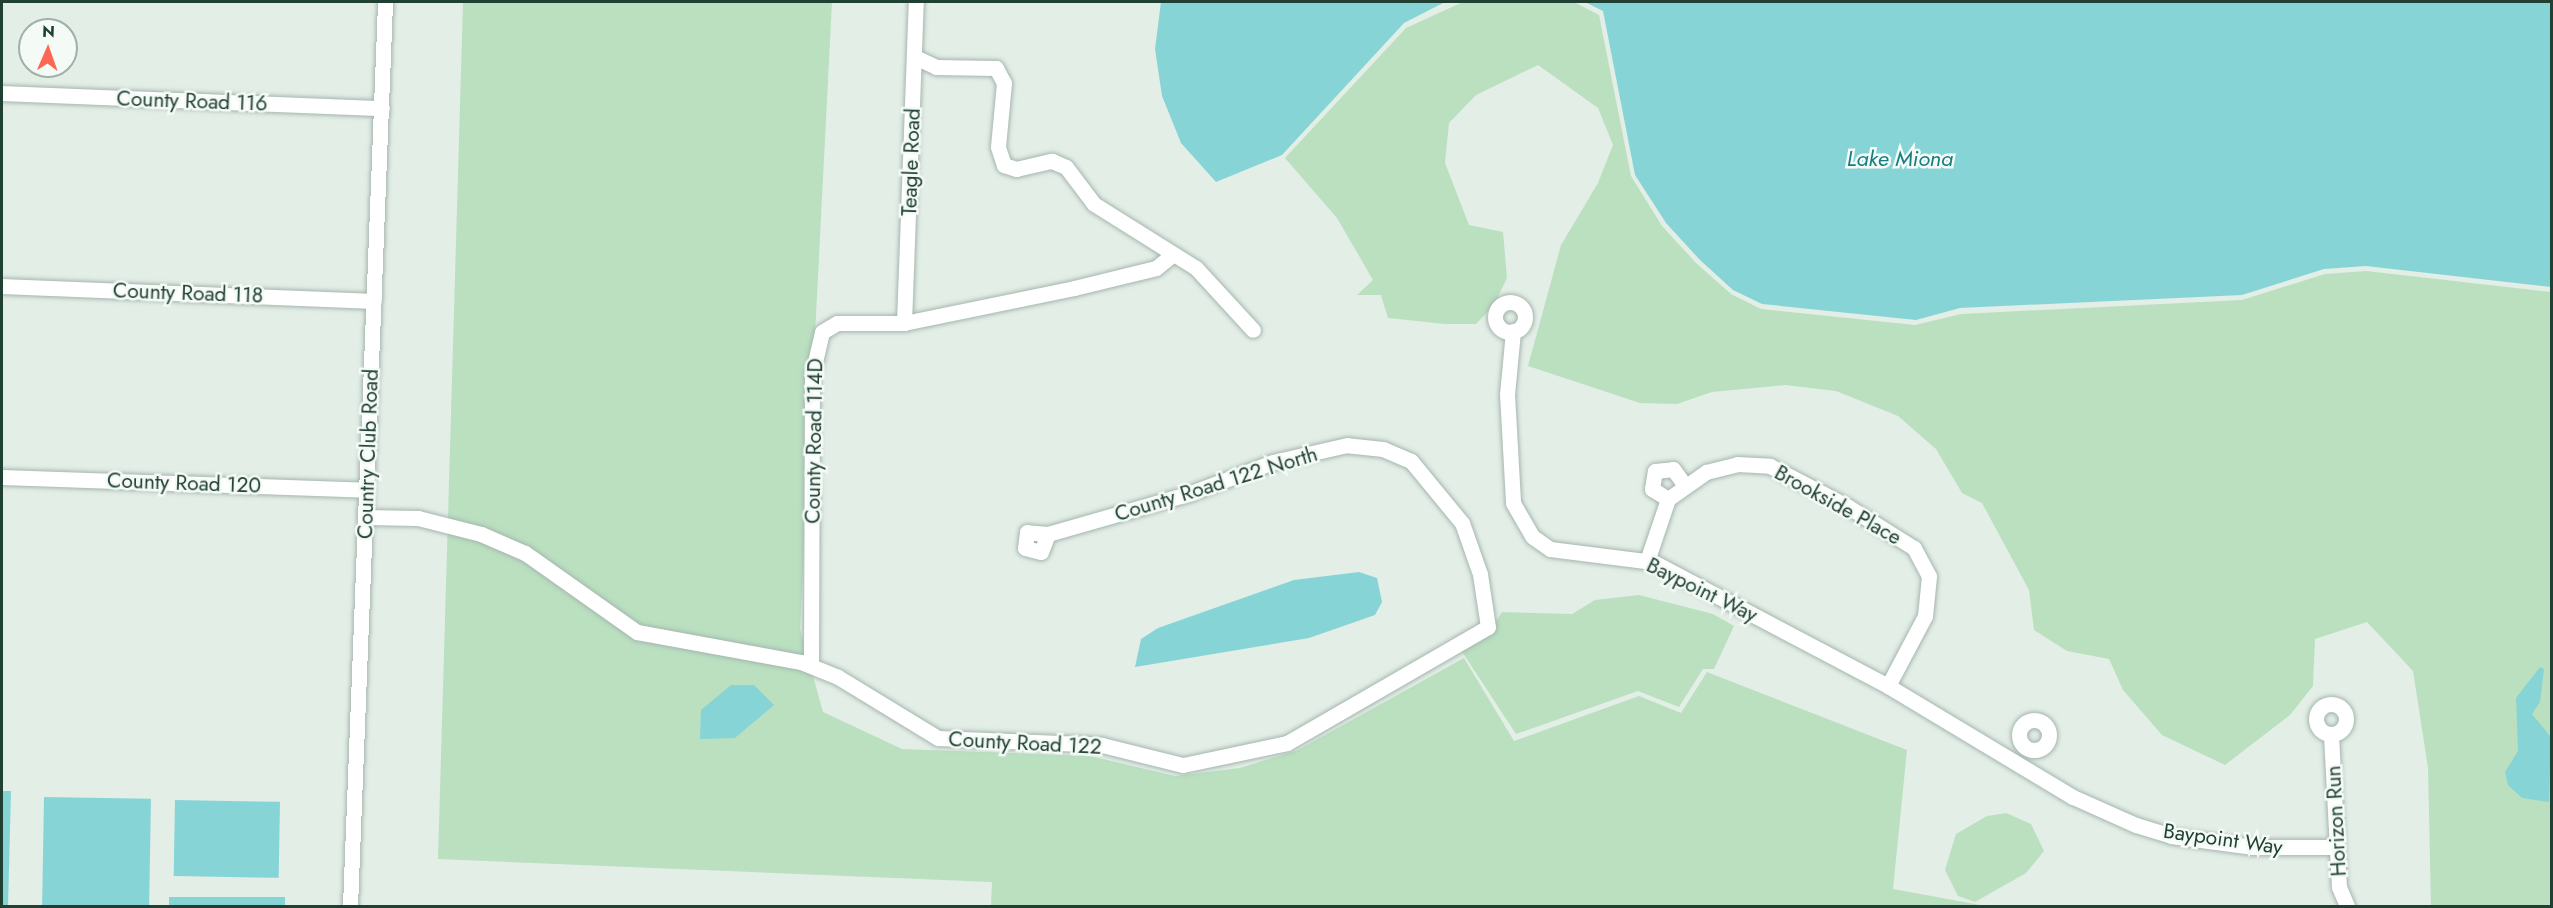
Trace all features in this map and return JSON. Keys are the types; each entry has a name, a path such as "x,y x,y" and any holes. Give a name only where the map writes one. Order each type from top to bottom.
{"street":[{"name":"Country Club Road","path":"350,906 385,2"},
{"name":"Teagle Road","path":"904,323 916,2"},
{"path":"915,57 936,67 996,68 1004,83 998,147 1004,165 1016,169 1057,161 1101,210 1196,268 1253,330"},
{"name":"County Road 116","path":"2,93 382,108"},
{"name":"County Road 114D","path":"811,665 816,348 822,332 837,323 904,323 1156,268 1173,254"},
{"name":"County Road 118","path":"2,286 374,301"},
{"name":"Baypoint Way","path":"1513,331 1508,443 1513,503 1520,519 1550,549 1647,561 2022,753 2104,812 2170,836 2253,847 2337,847"},
{"name":"County Road 122 North","path":"1048,534 1191,494 1273,462 1347,445 1383,449 1411,460 1462,523 1480,574 1488,627"},
{"name":"Brookside Place","path":"1647,561 1668,499 1684,484 1737,464 1770,466 1914,548 1929,576 1930,594 1925,616 1888,686"},
{"path":"1668,499 1652,489 1655,471 1673,469 1684,484"},
{"name":"County Road 120","path":"2,477 366,490"},
{"name":"County Road 122","path":"365,517 418,518 481,534 525,553 637,632 811,665 938,738 1102,745 1183,765 1287,743 1488,627"},
{"name":"Horizon Run","path":"2331,735 2337,847 2347,906"}],"green space":[{"path":"463,2 832,2 800,629 823,712 902,749 1090,756 1175,776 1240,768 1298,750 1464,658 1514,741 1639,696 1681,713 1707,672 1907,750 1893,889 1986,906 991,906 992,882 438,859"},
{"path":"1463,2 1574,2 1599,15 1631,176 1662,226 1697,264 1731,294 1761,309 1915,325 1961,314 2242,300 2325,274 2366,271 2551,292 2551,906 2431,906 2428,768 2413,671 2367,622 2315,639 2313,686 2290,715 2225,765 2162,735 2123,690 2109,659 2067,651 2034,630 2029,590 1982,503 1962,493 1936,449 1898,416 1836,391 1785,385 1712,392 1677,404 1640,403 1528,366 1561,245 1598,183 1613,145 1598,108 1538,65 1476,95 1449,123 1445,163 1469,225 1503,232 1507,278 1494,305 1476,324 1445,324 1388,318 1381,295 1357,295 1373,280 1337,218 1285,158 1406,28"},
{"path":"1639,595 1713,614 1734,626 1714,669 1703,669 1679,707 1638,691 1516,734 1459,647 1491,629 1502,612 1572,614 1595,600"},
{"path":"2006,813 2031,824 2044,851 2026,873 1975,902 1958,896 1945,870 1956,834 1987,816"}],"water":[{"path":"1161,2 1445,2 1404,23 1282,155 1216,182 1181,143 1162,96 1155,49"},
{"name":"Lake Miona","path":"1585,2 2551,2 2551,287 2366,266 2324,269 2242,295 1960,308 1916,320 1762,304 1733,290 1700,260 1666,223 1635,175 1603,11"},
{"path":"1359,572 1377,578 1382,602 1375,615 1309,638 1135,667 1141,639 1158,628 1294,580"},
{"path":"2540,667 2544,669 2540,702 2532,714 2551,737 2549,802 2522,798 2508,785 2505,772 2518,751 2516,698"},
{"path":"731,685 754,685 774,705 735,738 700,739 701,710"},
{"path":"2,791 11,791 8,906 2,906"},
{"path":"44,797 151,799 149,906 42,906"},
{"path":"175,800 280,802 279,878 174,876"},
{"path":"169,897 285,897 285,906 169,906"}]}
